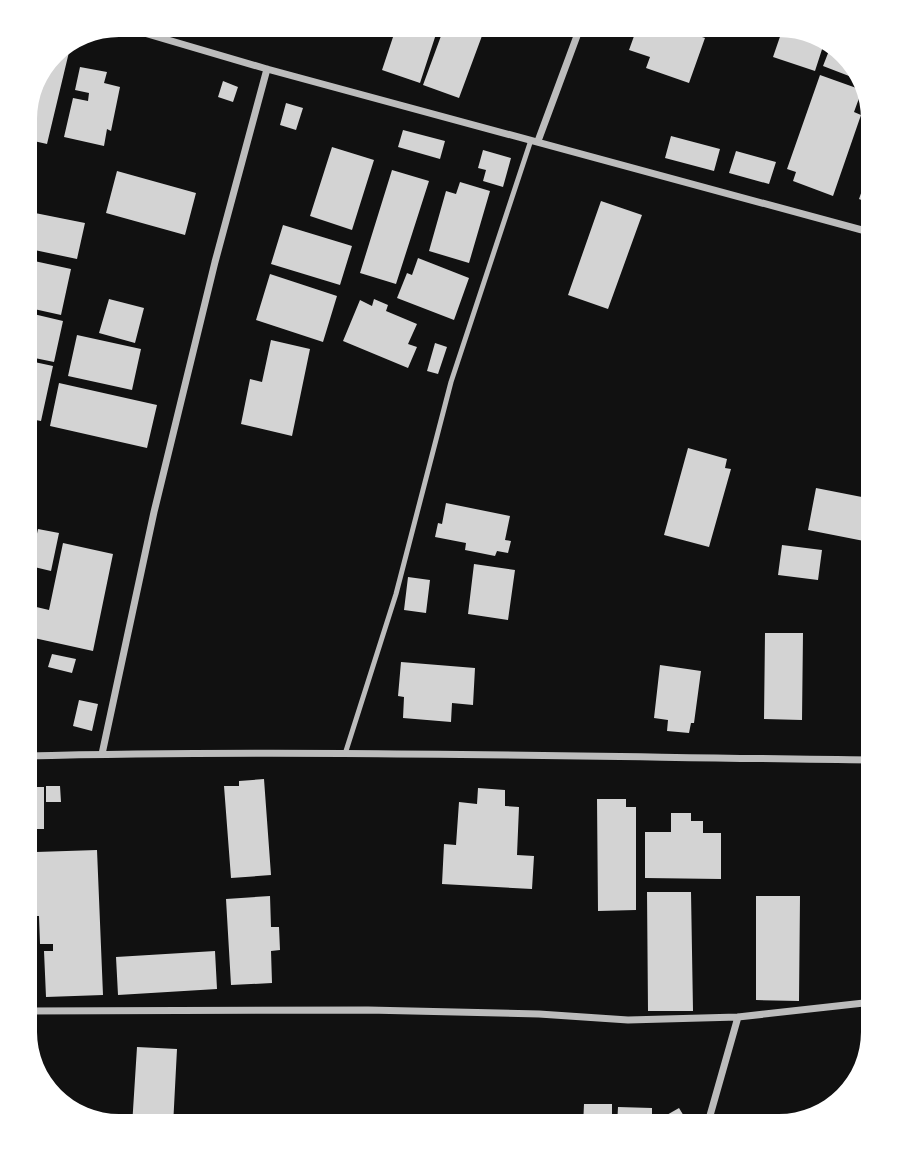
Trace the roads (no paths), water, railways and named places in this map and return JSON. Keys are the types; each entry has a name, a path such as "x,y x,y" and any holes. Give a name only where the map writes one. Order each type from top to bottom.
{"street":[{"path":"158,37 861,230"},
{"path":"535,140 576,37"},
{"path":"103,754 160,486 215,262 267,69"},
{"path":"37,756 345,754 861,760"},
{"path":"37,1011 368,1010 539,1014 628,1020 738,1017 861,1003"},
{"path":"710,1114 738,1017"}],"lane":[{"path":"345,754 397,594 451,382 535,140"}]}
